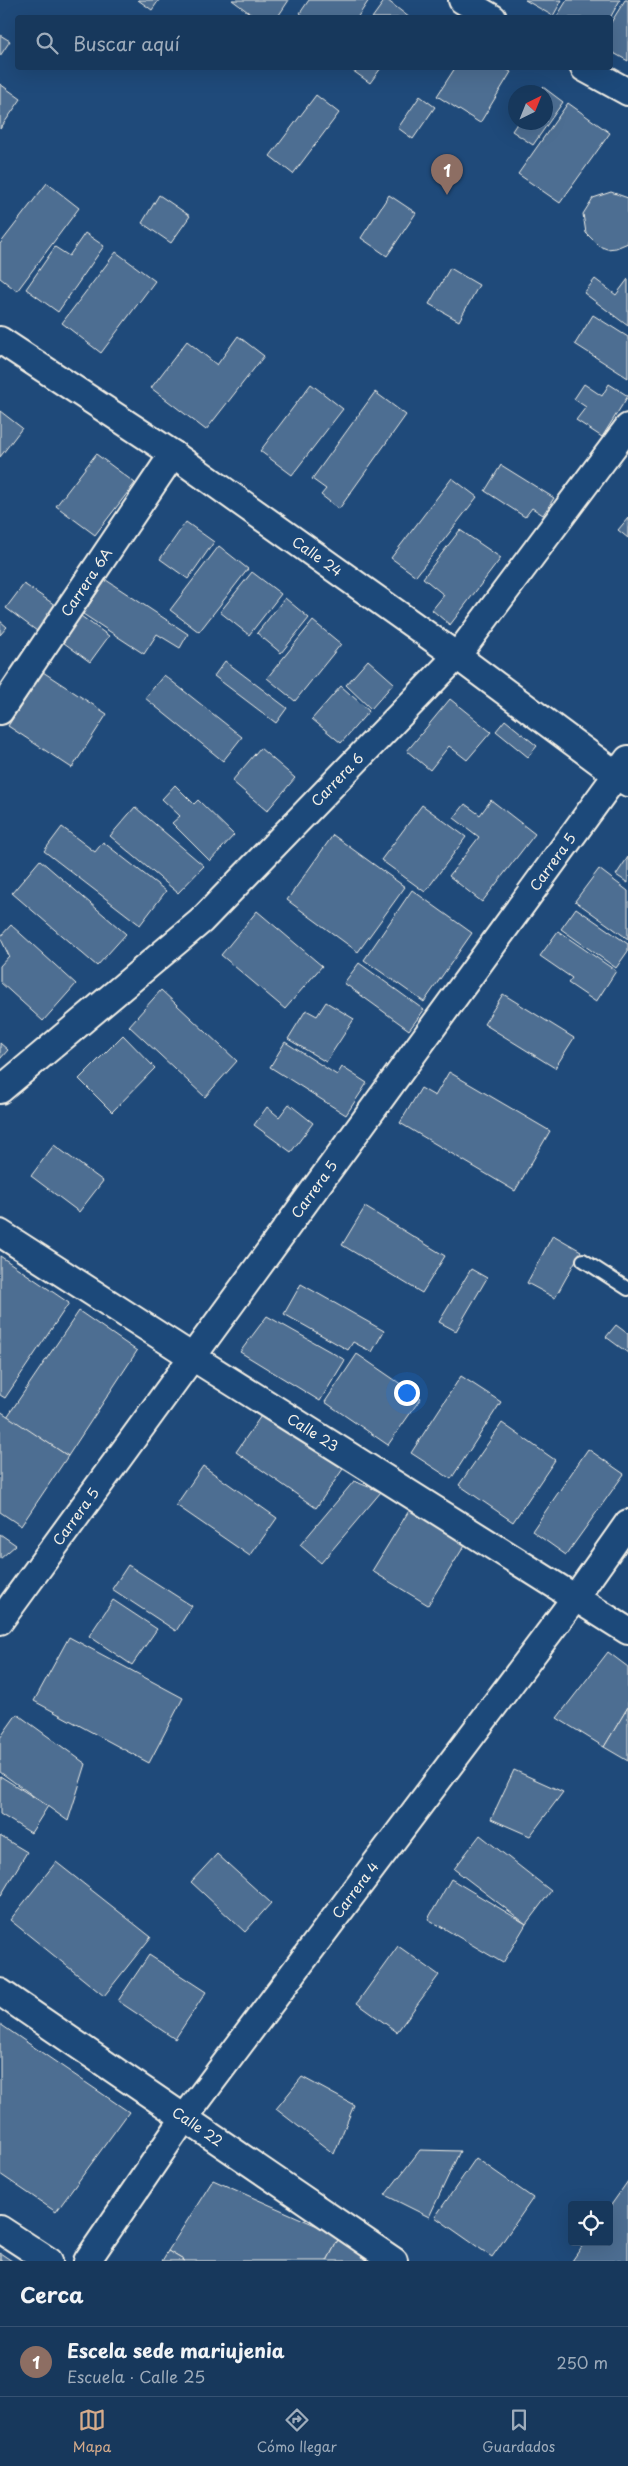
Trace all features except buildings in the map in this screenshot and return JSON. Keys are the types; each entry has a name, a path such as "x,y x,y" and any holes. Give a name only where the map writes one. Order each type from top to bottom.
{"street":[{"path":"462,0 488,15"},
{"path":"588,70 628,92"},
{"name":"Calle 24","path":"0,340 173,454 624,772"},
{"name":"Carrera 6","path":"0,1090 201,921 457,656 628,427"},
{"name":"Carrera 6A","path":"0,711 173,454"},
{"name":"Carrera 5","path":"0,1622 624,772"},
{"name":"Calle 23","path":"0,1233 194,1358 628,1631"},
{"name":"Carrera 4","path":"87,2261 185,2117 575,1598 628,1523"},
{"name":"Calle 22","path":"0,1992 394,2261"},
{"path":"0,2229 49,2261"}],"lane":[{"path":"583,1260 628,1290"}],"place":[{"name":"Escela sede mariujenia","path":"447,195"}]}
